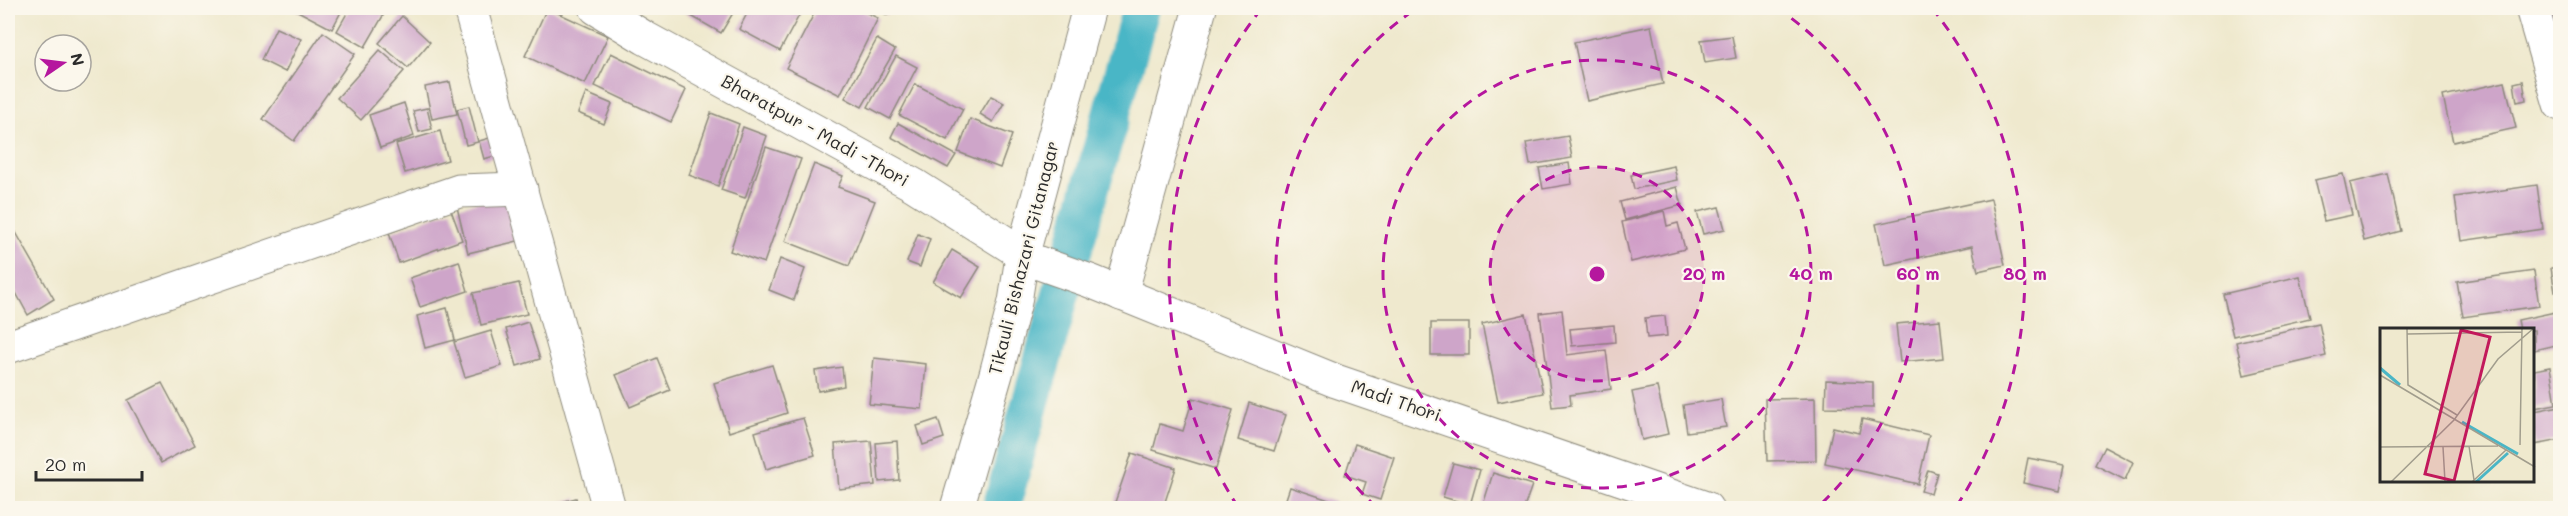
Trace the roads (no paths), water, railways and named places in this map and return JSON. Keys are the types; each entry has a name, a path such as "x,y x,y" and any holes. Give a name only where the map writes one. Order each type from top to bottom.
{"street":[{"path":"470,8 609,508"},
{"name":"Bharatpur - Madi -Thori","path":"596,8 645,38 914,185 1026,258 1090,281"},
{"name":"Tikauli Bishazari Gitanagar","path":"957,508 1007,333 1089,8"},
{"path":"1121,294 1200,8"},
{"path":"2532,8 2560,104"},
{"path":"8,347 459,191 521,189"},
{"name":"Madi Thori","path":"1090,281 1336,381 1706,508"}],"waterway":[{"path":"1001,508 1141,8"}]}
